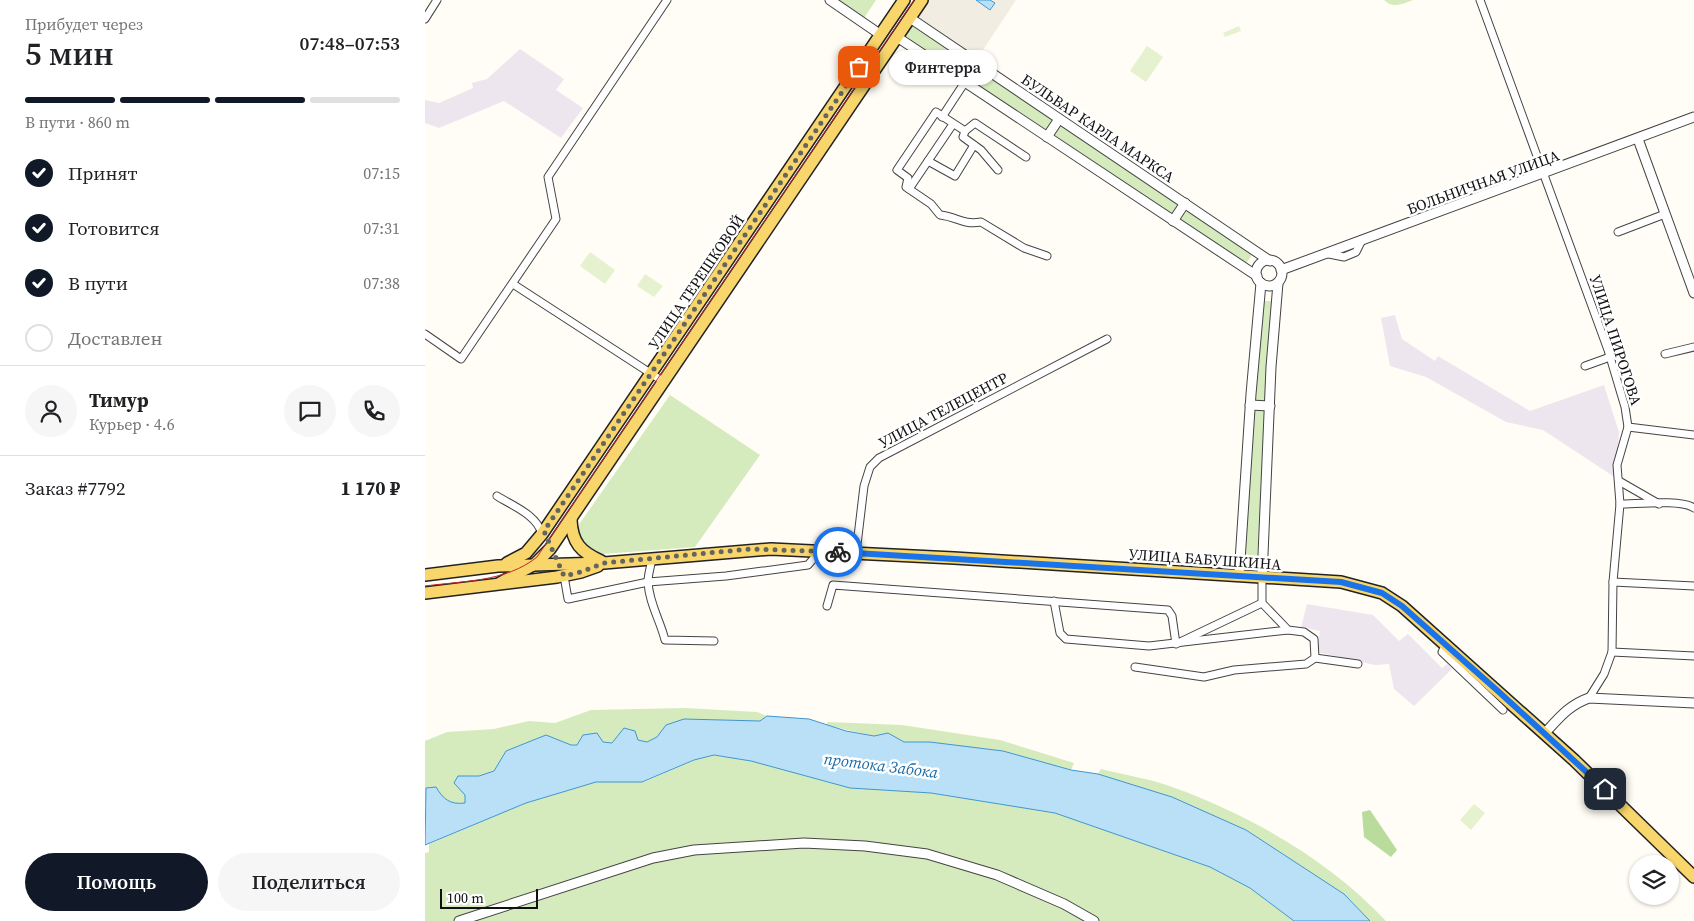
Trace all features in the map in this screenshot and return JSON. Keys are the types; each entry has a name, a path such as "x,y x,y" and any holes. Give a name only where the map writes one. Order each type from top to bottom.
{"main road":[{"name":"УЛИЦА ТЕРЕШКОВОЙ","path":"498,566 522,556 543,533 903,0"},
{"name":"УЛИЦА ТЕРЕШКОВОЙ","path":"535,564 550,549 571,520 922,0"},
{"path":"571,520 573,538 577,546 604,563"},
{"path":"543,533 564,576"},
{"name":"УЛИЦА БАБУШКИНА","path":"425,575 498,566 604,563 750,549 856,553 1341,582 1382,593 1402,606 1545,733 1694,877"},
{"name":"УЛИЦА БАБУШКИНА","path":"425,593 564,576 604,563"},
{"path":"500,583 535,564"}],"street":[{"path":"425,19 437,0"},
{"path":"425,334 461,359 557,218 548,178 667,0"},
{"path":"830,0 881,34"},
{"name":"УЛИЦА ПИРОГОВА","path":"1480,0 1610,357 1625,407 1628,428 1617,465 1620,504 1613,582 1611,652 1604,674 1589,698"},
{"name":"БУЛЬВАР КАРЛА МАРКСА","path":"910,18 1270,261"},
{"path":"897,37 1267,286 1277,283"},
{"path":"942,117 965,82"},
{"path":"911,180 897,170 936,112 965,131"},
{"name":"БОЛЬНИЧНАЯ УЛИЦА","path":"1281,270 1329,254 1694,117"},
{"path":"1047,137 1059,119"},
{"path":"998,170 974,145 963,137 965,131 975,123 1025,157"},
{"path":"953,124 928,161 906,187 931,204 940,215 952,216 968,224 981,222 1024,248 1047,256"},
{"path":"1638,139 1694,293"},
{"path":"928,161 955,176 974,145"},
{"path":"1173,221 1185,204"},
{"path":"1618,232 1665,214"},
{"path":"1239,576 1260,264 1270,261 1277,264 1281,270 1281,277 1277,283 1262,603 1288,630"},
{"path":"513,284 664,382"},
{"name":"УЛИЦА ТЕЛЕЦЕНТР","path":"856,553 864,486 870,466 879,458 1107,339"},
{"path":"1665,354 1694,347"},
{"path":"1585,366 1610,357"},
{"path":"1250,405 1270,406"},
{"path":"1628,428 1694,435"},
{"path":"1619,481 1659,504"},
{"path":"497,496 534,520 540,526 543,533"},
{"path":"1620,504 1659,504 1690,506 1694,508"},
{"path":"564,576 569,599 648,582 726,576 808,565 819,552"},
{"path":"652,558 648,582 654,610 660,619 665,640 714,641"},
{"path":"1613,582 1694,586"},
{"path":"827,606 833,585 1168,610 1172,616 1176,644"},
{"path":"1053,601 1060,633 1066,639 1122,646 1176,644 1288,630 1309,634 1314,639 1315,658"},
{"path":"1176,644 1262,603"},
{"path":"1446,644 1441,652 1503,710"},
{"path":"1611,652 1694,656"},
{"path":"1135,667 1205,677 1234,670 1306,664 1315,658 1358,664"},
{"path":"1545,733 1563,712 1575,703 1589,698 1694,703"},
{"path":"459,921 653,858 694,850 804,843 865,846 927,854 997,875 1065,904 1094,921"}],"shaded area":[{"path":"926,0 1016,0 977,59 919,18 917,14"},
{"path":"520,49 564,79 556,90 583,108 561,138 504,101 439,128 425,123 425,100 439,103 473,88 472,83 487,79"},
{"path":"1395,315 1402,339 1435,361 1438,356 1530,411 1604,385 1619,432 1616,478 1543,430 1506,422 1426,377 1390,366 1381,318"},
{"path":"1307,604 1373,615 1399,641 1408,634 1442,668 1447,664 1452,669 1414,706 1394,689 1389,664 1375,665 1317,652 1320,631 1301,627"}],"green space":[{"path":"836,0 876,0 864,18"},
{"path":"1384,0 1413,0 1394,5"},
{"path":"911,25 1053,120 1047,131 904,36"},
{"path":"1239,26 1241,31 1225,37 1223,33"},
{"path":"1147,46 1163,57 1146,82 1130,71"},
{"path":"1059,125 1179,204 1172,215 1053,137"},
{"path":"1188,210 1253,253 1246,264 1179,220"},
{"path":"590,252 615,270 605,284 580,266"},
{"path":"645,274 663,286 654,297 637,286"},
{"path":"1261,301 1274,301 1266,402 1254,401"},
{"path":"670,395 760,455 695,547 602,554 589,549 583,544 576,532 580,523"},
{"path":"1255,409 1266,412 1257,558 1243,558 1253,411"},
{"path":"685,708 757,712 767,716 760,721 684,719 666,725 657,737 647,742 638,740 571,745 546,735 506,751 494,771 479,776 458,776 466,795 465,803 455,803 447,800 435,787 425,802 425,741 447,732 494,729 529,721 555,723 591,710"},
{"path":"828,722 902,725 1000,740 1074,763 1071,770 1003,751 930,742 904,742 888,733 874,736 826,725"},
{"path":"713,755 751,761 850,788 931,793 1055,813 1210,867 1250,888 1294,921 425,921 425,853 429,852 429,844 526,803 596,782 644,782 695,760"},
{"path":"1101,769 1166,785 1233,812 1288,842 1315,860 1364,899 1386,921 1370,921 1344,894 1246,830 1172,797 1098,774"},
{"path":"1474,804 1485,813 1471,830 1460,820"},
{"path":"1370,810 1397,850 1391,857 1364,837 1362,812"}],"water":[{"path":"976,0 990,0 995,3 990,10"},
{"name":"протока Забока","path":"767,716 809,719 846,731 874,736 888,733 904,742 930,742 1003,751 1071,770 1098,774 1172,797 1246,830 1344,894 1370,921 1294,921 1250,888 1210,867 1055,813 931,793 850,788 751,761 714,755 694,760 642,782 596,782 526,803 425,845 426,788 436,787 447,800 455,803 465,803 465,795 454,783 458,776 479,776 494,771 506,751 546,735 571,745 577,745 583,735 597,733 603,742 612,743 624,728 635,731 638,740 647,742 657,737 666,725 684,719 760,721"}],"tram line":[{"path":"425,586 498,576 525,565 537,557 914,0"}],"way so far":[{"path":"838,552 750,549 604,563 564,576 550,549 544,531 859,67"}],"place":[{"name":"Финтерра","path":"859,67"}],"route":[{"path":"838,552 1341,582 1382,593 1402,606 1467,662 1605,789"}]}
